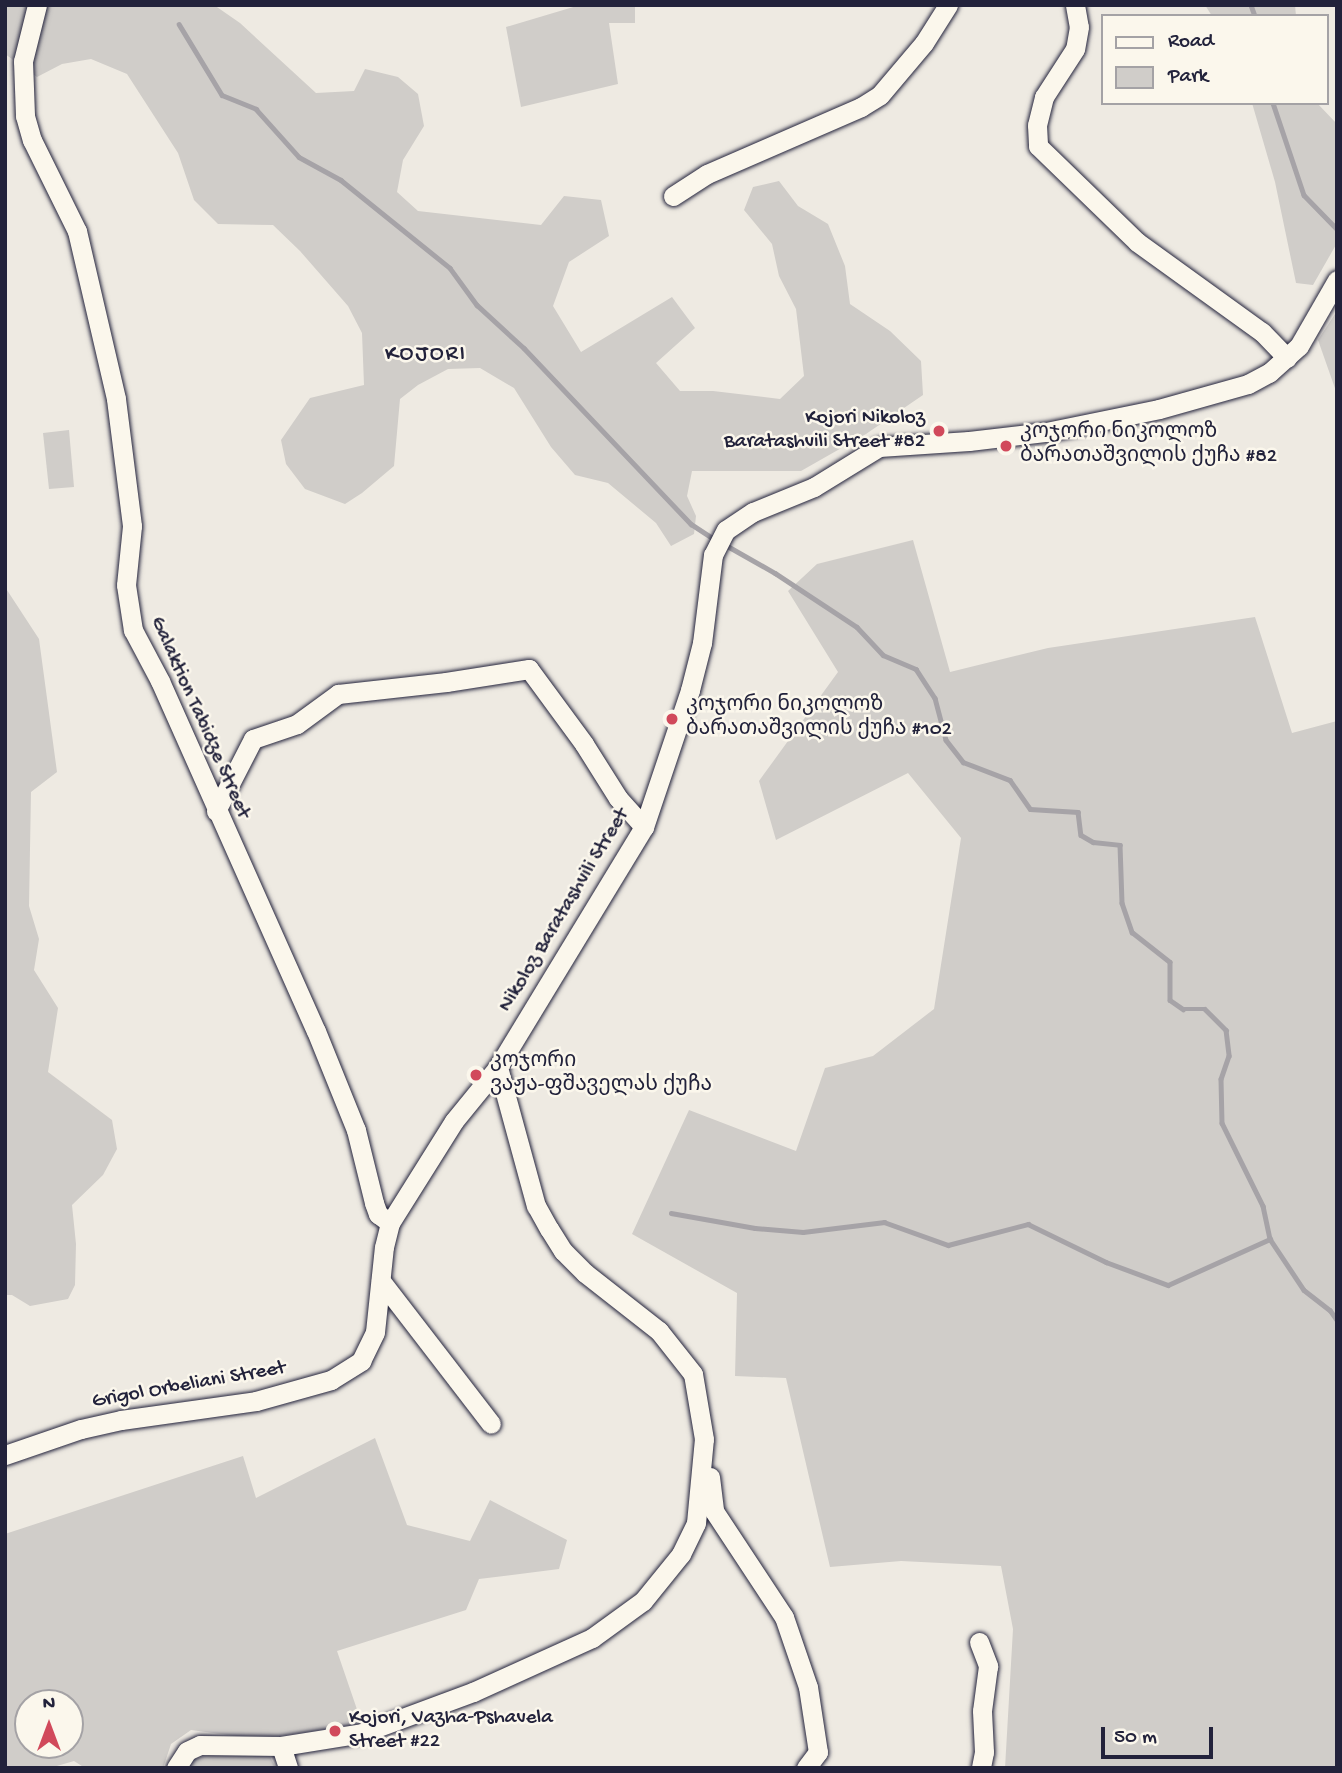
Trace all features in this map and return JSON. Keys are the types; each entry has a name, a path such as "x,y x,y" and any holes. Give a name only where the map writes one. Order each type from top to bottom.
{"street":[{"name":"Galaktion Tabidze Street","path":"37,5 23,61 25,116 32,140 77,231 116,400 132,526 127,585 129,617 316,1031 356,1130 374,1203 379,1214 390,1223"},
{"path":"673,196 707,174 861,107 880,95 924,43 948,5"},
{"path":"1075,5 1079,27 1075,49 1044,97 1037,125 1038,146 1137,242 1262,332 1287,358"},
{"name":"Nikoloz Baratashvili Street","path":"390,1223 454,1121 498,1067 644,827 690,690 702,643 713,555 726,530 753,512 814,487 879,447 1046,432 1159,409 1248,384 1287,358 1299,346 1337,279"},
{"path":"216,811 254,739 297,724 338,694 446,682 529,669 584,744 618,798 644,827"},
{"path":"498,1067 536,1206 563,1251 585,1273 659,1331 694,1374 710,1460 709,1489 714,1511 784,1617 808,1687 818,1752 806,1768"},
{"name":"Grigol Orbeliani Street","path":"5,1455 81,1429 121,1420 256,1401 331,1380 360,1361 375,1332 390,1223"},
{"path":"382,1281 491,1424"},
{"path":"176,1768 187,1751 200,1745 281,1746 362,1733 419,1714 592,1638 643,1601 681,1554 696,1523 704,1439"},
{"path":"979,1642 988,1666 982,1711 984,1752 981,1768"},
{"path":"281,1746 288,1768"}],"green space":[{"path":"5,5 214,5 240,23 316,93 354,91 365,69 398,77 418,94 424,126 403,160 397,192 418,211 541,225 564,196 601,200 609,236 569,262 553,306 581,352 672,297 695,328 656,363 680,391 713,391 780,399 804,376 796,309 779,276 772,244 744,210 753,187 779,181 798,206 828,224 845,266 850,304 890,331 921,361 923,395 866,434 801,471 692,471 687,496 696,516 694,534 671,546 656,523 608,483 575,475 551,447 514,388 480,368 448,369 418,385 400,399 394,466 362,493 345,504 305,489 286,464 281,440 310,398 364,385 362,333 348,306 300,251 273,225 218,224 194,200 178,153 127,74 91,59 62,64 37,77 5,54"},
{"path":"580,5 635,5 635,23 609,23 618,84 521,107 506,27"},
{"path":"1205,5 1295,5 1296,14 1211,14"},
{"path":"1253,105 1319,105 1337,124 1337,243 1313,285 1296,283 1275,182"},
{"path":"1337,311 1337,394 1318,340"},
{"path":"69,430 74,487 49,489 43,433"},
{"path":"913,540 950,672 1048,648 1255,617 1292,733 1337,721 1337,1768 1005,1768 1013,1629 1001,1566 901,1561 830,1567 786,1378 735,1376 737,1293 632,1234 689,1110 796,1151 825,1068 873,1056 934,1009 961,838 908,773 776,840 759,781 838,672 788,591 817,564"},
{"path":"5,587 39,639 57,772 31,792 29,906 39,939 34,970 58,1008 48,1072 112,1120 117,1149 103,1175 72,1205 76,1244 75,1285 68,1299 30,1306 12,1295 5,1295"},
{"path":"375,1438 407,1525 470,1541 490,1500 567,1540 559,1569 479,1579 466,1610 337,1651 362,1724 258,1739 191,1730 171,1744 163,1768 85,1768 74,1761 50,1768 5,1768 5,1534 243,1456 256,1498"},
{"path":"218,1752 269,1755 276,1768 188,1768 192,1760"}],"waterway":[{"path":"1251,5 1254,14"},
{"path":"179,24 222,95 256,109 299,157 341,180 450,268 477,305 524,348 691,524 716,540"},
{"path":"1274,105 1304,195 1337,229"},
{"path":"724,544 775,573 857,627 883,655 916,669 935,698 946,740 963,762 1010,780 1030,809 1078,812 1081,835 1093,842 1120,845 1122,903 1132,932 1170,962 1170,1000 1183,1009 1205,1009 1226,1030 1229,1056 1221,1079 1222,1123 1263,1206 1270,1239 1304,1290 1330,1310 1337,1320"},
{"path":"671,1213 755,1228 803,1232 884,1222 948,1245 1028,1224 1106,1262 1168,1285 1270,1239"}],"place":[{"name":"Kojori Nikoloz Baratashvili Street #82","path":"939,431"},
{"name":"კოჯორი ნიკოლოზ ბარათაშვილის ქუჩა #82","path":"1006,446"},
{"name":"კოჯორი ნიკოლოზ ბარათაშვილის ქუჩა #102","path":"672,719"},
{"name":"კოჯორი ვაჟა-ფშაველას ქუჩა","path":"476,1075"},
{"name":"Kojori, Vazha-Pshavela Street #22","path":"335,1731"}],"district":[{"name":"KOJORI","path":"426,355"}]}
